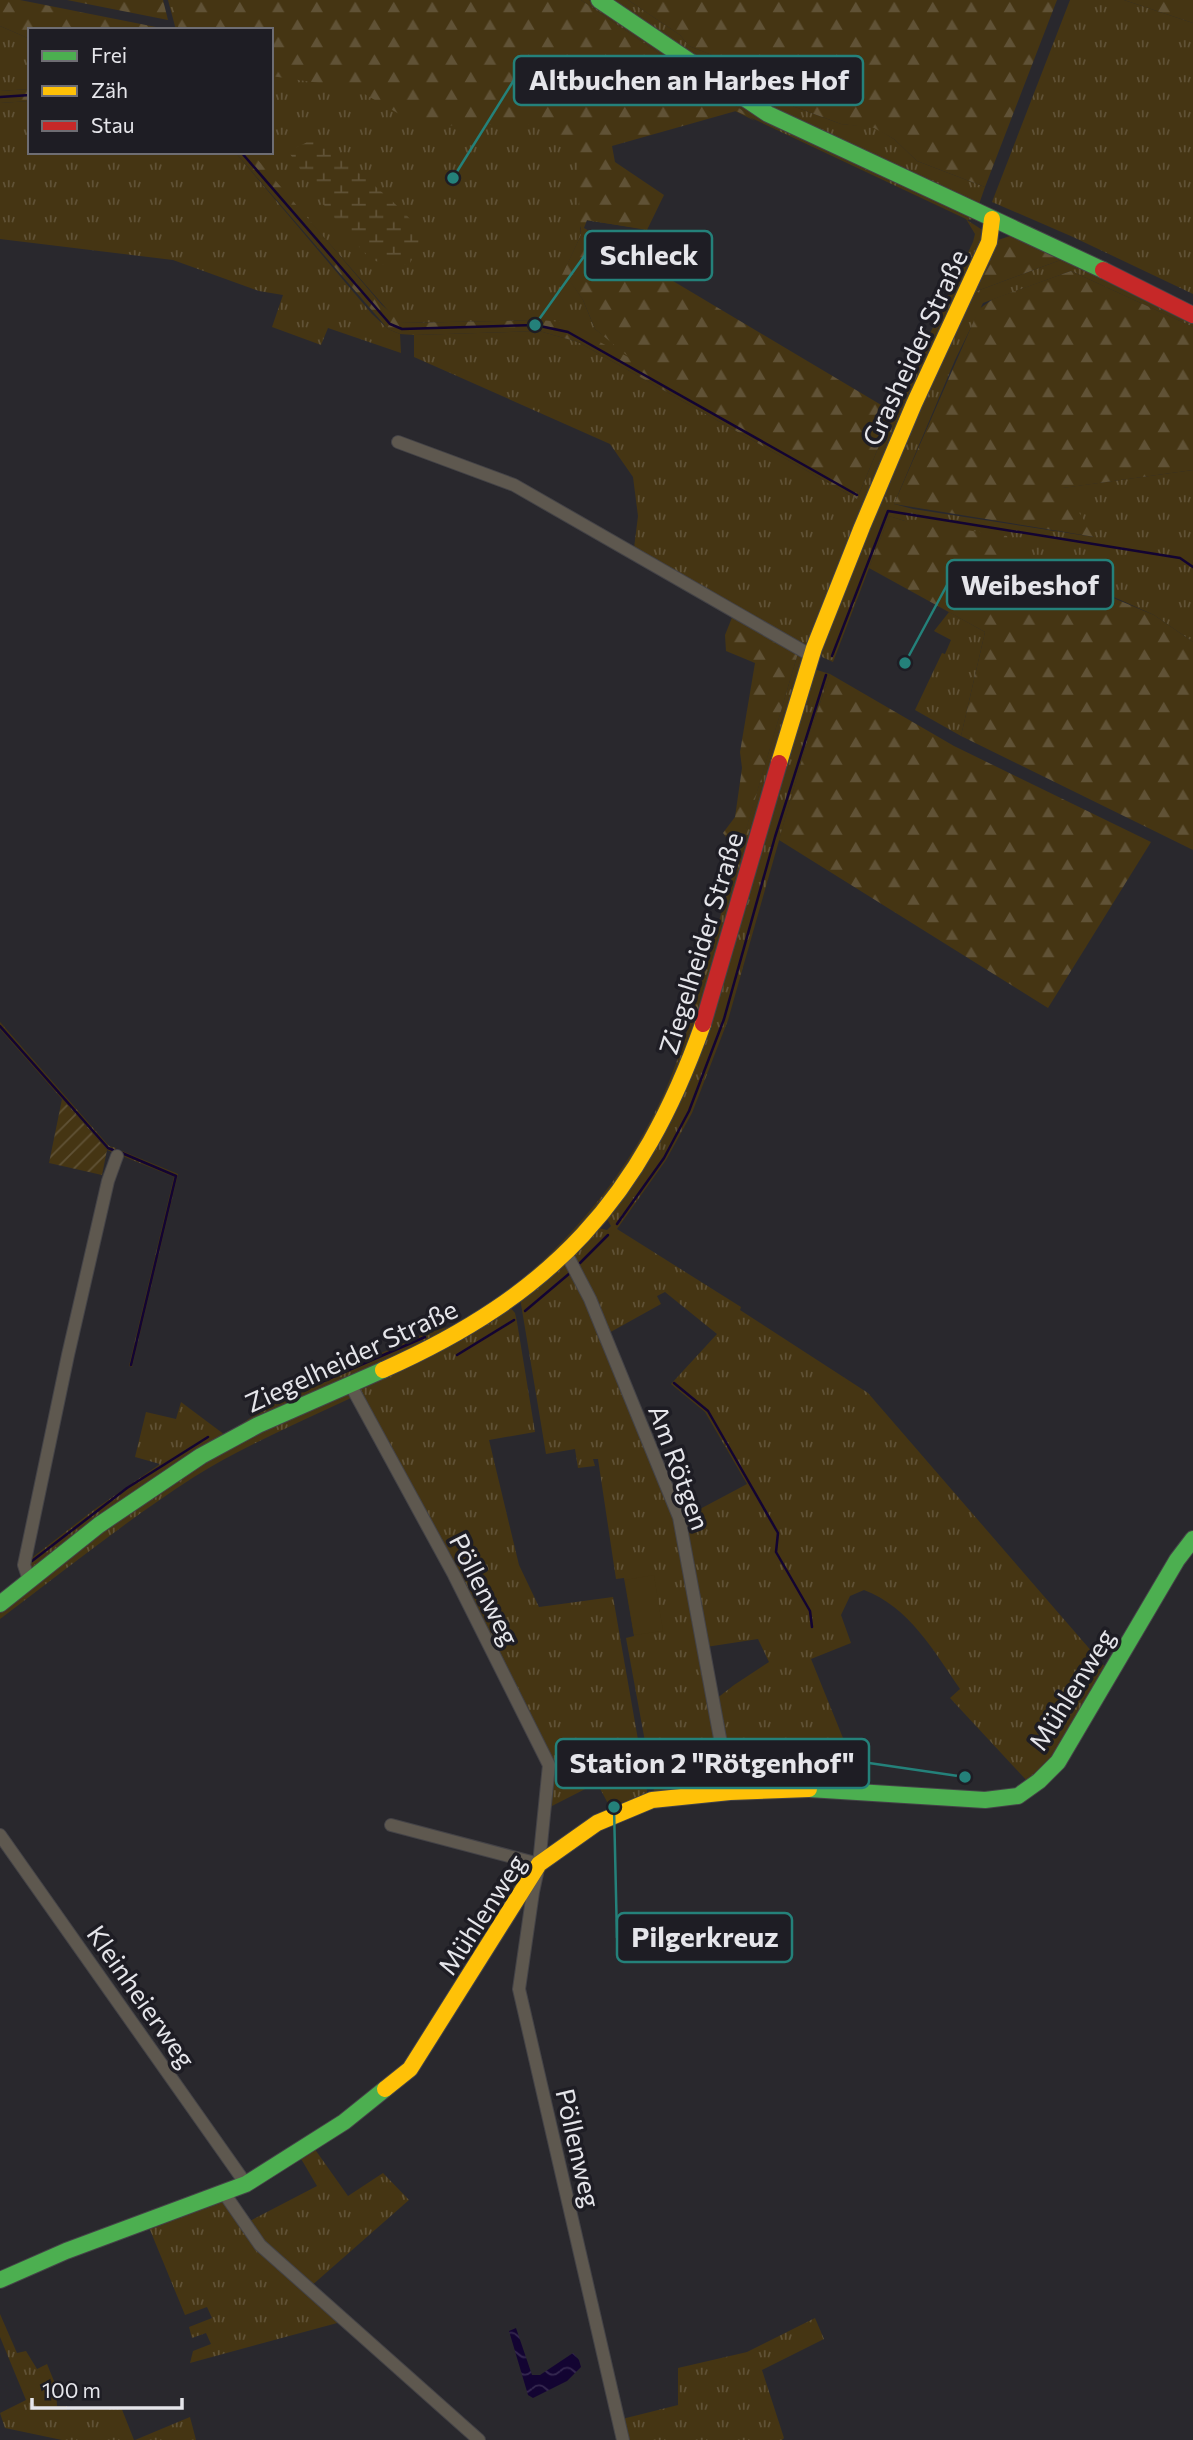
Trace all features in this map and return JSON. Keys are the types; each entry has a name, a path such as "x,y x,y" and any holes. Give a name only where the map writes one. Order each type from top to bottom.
{"street":[{"path":"599,0 768,114 1066,252 1193,316"},
{"name":"Grasheider Straße","path":"873,496 989,242 992,219"},
{"path":"398,442 514,485 812,656"},
{"name":"Ziegelheider Straße","path":"0,1604 135,1499 200,1457 277,1416 435,1346 473,1325 514,1297 566,1253 601,1215 653,1141 682,1085 713,994 812,656 873,496"},
{"path":"29,1580 24,1565 68,1354 108,1181 117,1156"},
{"name":"Am Rötgen","path":"566,1253 590,1299 679,1517 730,1791"},
{"name":"Pöllenweg","path":"350,1384 454,1575 549,1765 539,1864 519,1989 623,2440"},
{"name":"Mühlenweg","path":"0,2280 66,2251 246,2184 298,2154 344,2122 410,2069 539,1864 597,1823 652,1800 730,1791 801,1788 985,1800 1018,1796 1039,1781 1058,1762 1177,1560 1193,1539"},
{"path":"391,1825 539,1864"},
{"name":"Kleinheierweg","path":"0,1835 246,2184"},
{"path":"224,2193 260,2245 479,2440"}],"green space":[{"path":"0,0 20,0 161,28 28,28 28,38 0,26"},
{"path":"67,0 163,0 168,20"},
{"path":"168,0 430,0 586,5 755,121 733,110 608,145 612,161 645,229 584,220 580,228 581,235 562,276 567,276 583,300 595,329 636,361 540,320 399,323 251,154 273,154 273,28 175,28"},
{"path":"171,0 581,0 758,121 736,111 612,146 615,162 664,195 647,230 587,220 584,228 893,412 857,499 578,342 539,331 414,335 400,334 388,329 237,154 253,154 382,305 402,323 540,320 562,322 630,358 595,329 583,300 567,277 561,277 581,235 576,146 533,124 420,126 354,88 273,76 273,28 178,28"},
{"path":"581,0 589,0 717,87 970,216 974,219 967,220 984,231 983,244 808,645 800,643 634,548 638,516 633,477 610,444 414,357 414,335 539,331 578,342 857,499 893,412 975,234 966,219 758,121"},
{"path":"604,0 628,0 680,35 689,46 717,57 735,75 779,101 841,124 874,127 894,139 917,161 985,187 978,207 780,116"},
{"path":"628,0 1057,0 985,187 917,161 894,139 874,128 841,124 779,101 735,75 717,57 689,46 680,35"},
{"path":"1070,0 1124,0 1193,23 1193,294 992,202"},
{"path":"1124,0 1193,0 1193,23"},
{"path":"0,26 28,38 28,89 0,91"},
{"path":"28,89 28,101 0,103 0,91"},
{"path":"28,101 28,154 237,154 372,314 388,329 400,334 401,353 328,328 321,345 272,327 283,295 259,291 173,260 0,239 0,103"},
{"path":"314,139 372,184 415,225 420,233 420,241 410,263 390,268 368,257 326,208 290,154 295,148"},
{"path":"1013,235 1066,258 969,294 998,240"},
{"path":"1066,258 1193,318 1193,327 1071,271 983,303 955,360 894,504 1094,537 1062,488 1193,470 1193,642 1154,615 1107,594 1018,579 905,521 889,516 833,662 822,657 867,526 969,294"},
{"path":"1071,271 1193,327 1193,470 1063,488 1095,537 894,504 979,309 993,299"},
{"path":"889,516 905,521 1007,536 1018,579 1058,575 1154,615 1193,642 1193,850 961,736 985,632 869,568"},
{"path":"949,612 985,632 961,736 915,710 951,640 934,631"},
{"path":"733,615 798,653 739,854 723,833 735,817 742,768 740,752 755,663 726,651 725,635"},
{"path":"798,653 805,666 688,1051 652,1133 594,1217 528,1278 476,1317 460,1324 526,1276 584,1218 633,1151 653,1116 670,1079 692,1015"},
{"path":"817,670 830,674 809,735 728,1020 692,1113 666,1160 617,1229 741,1307 740,1310 868,1393 1107,1669 1053,1760 1028,1782 950,1698 960,1689 919,1632 894,1607 864,1590 850,1596 841,1615 851,1643 811,1659 860,1780 859,1787 736,1786 716,1699 769,1662 758,1639 706,1647 683,1518 747,1484 705,1412 671,1384 717,1334 665,1292 657,1296 661,1304 607,1334 572,1253 598,1228 607,1230 611,1226 607,1219 654,1149 812,673"},
{"path":"830,674 954,746 1151,842 1048,1008 779,840 809,735"},
{"path":"0,1022 109,1146 116,1148 114,1153 107,1150 0,1029"},
{"path":"62,1099 107,1150 102,1175 49,1163"},
{"path":"122,1151 178,1174 132,1367 129,1366 174,1177 120,1155"},
{"path":"563,1263 571,1268 675,1514 724,1787 655,1796 626,1638 634,1636 624,1578 616,1579 598,1459 593,1459 595,1466 578,1468 575,1449 546,1454 520,1298"},
{"path":"509,1306 515,1313 517,1322 535,1432 489,1440 519,1565 539,1607 613,1597 647,1791 646,1797 612,1811 597,1783 550,1807 556,1764 517,1694 461,1574 361,1395 361,1386"},
{"path":"455,1325 453,1331 296,1402 31,1571 29,1560 95,1509 160,1464 135,1457 146,1412 176,1419 181,1402 225,1435 281,1397 429,1332"},
{"path":"344,1392 351,1398 252,1445 169,1493 0,1619 0,1610 113,1521 229,1446"},
{"path":"654,1575 663,1631 634,1635 625,1580"},
{"path":"314,2148 348,2196 383,2173 409,2200 310,2287 264,2244 248,2222 317,2186 300,2157"},
{"path":"223,2198 341,2322 190,2363 193,2351 211,2344 206,2333 192,2338 189,2327 212,2318 207,2307 185,2315 148,2225"},
{"path":"0,2314 17,2353 26,2351 37,2369 47,2364 56,2386 57,2406 67,2406 67,2410 121,2407 134,2440 62,2440 5,2428 0,2413 26,2400 0,2337"},
{"path":"815,2318 824,2339 762,2370 784,2438 782,2440 627,2440 622,2419 678,2405 678,2368 747,2352"},
{"path":"190,2417 196,2440 135,2440"}],"water":[{"path":"516,2328 532,2375 540,2375 573,2353 581,2367 567,2381 533,2398 528,2395 509,2331"}],"waterway":[{"path":"0,97 28,95"},
{"path":"243,154 390,324 402,329 535,325 568,332 857,495"},
{"path":"832,656 888,511 1180,558 1193,567"},
{"path":"617,1224 664,1158 689,1111 724,1019 775,837 826,675"},
{"path":"0,1026 108,1148 113,1150"},
{"path":"122,1153 176,1176 131,1365"},
{"path":"580,1263 608,1235"},
{"path":"525,1311 570,1273"},
{"path":"457,1355 514,1320"},
{"path":"282,1399 425,1337"},
{"path":"674,1383 708,1411 778,1533 776,1552 810,1611 812,1627"},
{"path":"32,1561 127,1488 208,1437"}],"traffic: fast":[{"path":"599,0 768,114 1103,270"},
{"path":"0,1604 99,1525 201,1456 258,1425 383,1370"},
{"path":"809,1789 985,1800 1018,1796 1039,1781 1058,1762 1177,1560 1193,1539"},
{"path":"0,2280 66,2251 246,2184 344,2122 385,2089"}],"traffic: slow":[{"path":"779,763 814,648 914,404 989,242 992,219"},
{"path":"383,1370 443,1341 496,1309 542,1274 583,1234 619,1191 651,1141 678,1086 703,1024"},
{"path":"385,2089 410,2069 539,1864 597,1823 652,1800 730,1792 809,1789"}],"traffic: jam":[{"path":"1103,270 1193,315"},
{"path":"703,1024 779,763"}],"place":[{"name":"Altbuchen an Harbes Hof","path":"453,178"},
{"name":"Schleck","path":"535,325"},
{"name":"Weibeshof","path":"905,663"},
{"name":"Station 2 \"Rötgenhof\"","path":"965,1777"},
{"name":"Pilgerkreuz","path":"614,1807"}]}
